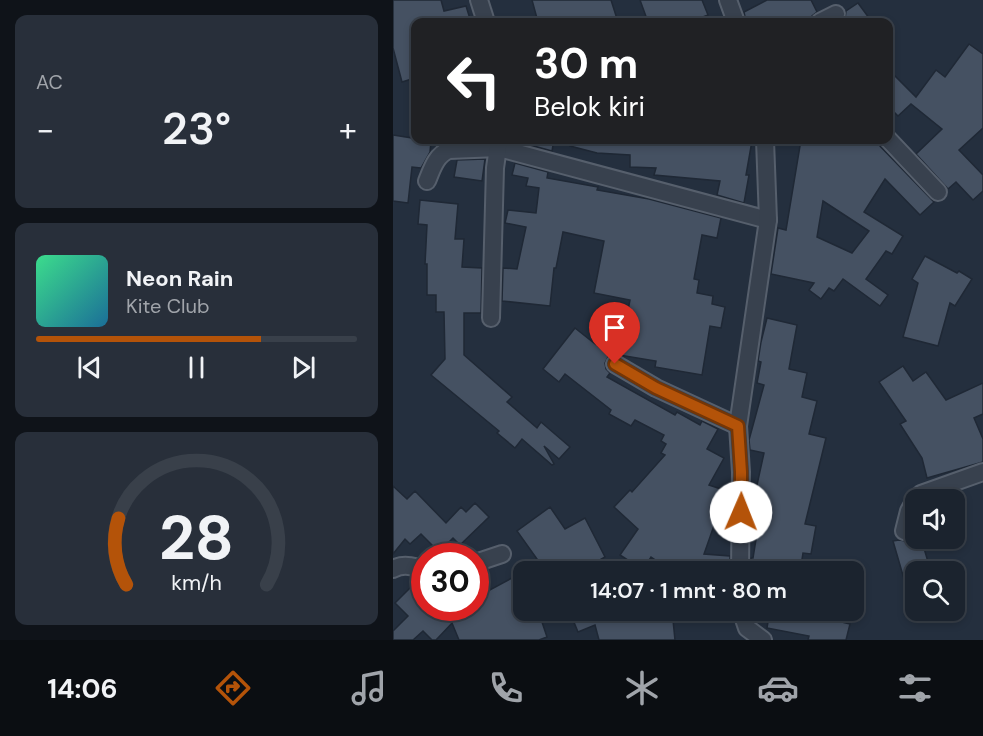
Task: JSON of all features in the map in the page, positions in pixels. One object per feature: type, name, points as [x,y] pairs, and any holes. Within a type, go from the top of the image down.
[{"type":"street","points":[[479,0],[485,18]]},
{"type":"street","points":[[728,0],[735,18]]},
{"type":"street","points":[[828,18],[836,14]]},
{"type":"street","points":[[427,181],[442,153],[449,150],[499,144],[768,220]]},
{"type":"street","points":[[491,318],[495,168],[499,144]]},
{"type":"street","points":[[740,561],[741,472],[738,426],[768,220],[765,144]]},
{"type":"street","points":[[892,144],[938,192]]},
{"type":"street","points":[[615,364],[656,388],[738,426]]},
{"type":"street","points":[[935,489],[983,472]]},
{"type":"street","points":[[904,531],[905,527]]},
{"type":"street","points":[[489,558],[502,554]]},
{"type":"street","points":[[393,569],[400,566],[411,567]]},
{"type":"street","points":[[745,621],[747,628],[763,640]]},
{"type":"building","points":[[393,0],[441,0],[444,11],[466,6],[470,18],[411,18],[411,79],[402,82],[393,48]]},
{"type":"building","points":[[532,0],[611,0],[617,18],[537,18]]},
{"type":"building","points":[[640,0],[702,0],[708,15],[700,18],[647,18]]},
{"type":"building","points":[[767,0],[811,0],[817,12],[811,18],[745,18],[744,12]]},
{"type":"building","points":[[858,3],[869,18],[845,18],[846,11]]},
{"type":"building","points":[[969,44],[983,54],[983,128],[959,150],[983,175],[983,191],[973,200],[956,182],[948,189],[916,154],[942,129],[911,104],[898,116],[893,111],[893,74],[916,97],[936,70],[945,77]]},
{"type":"building","points":[[393,135],[411,138],[411,144],[431,144],[430,152],[421,168],[412,167],[408,203],[393,201]]},
{"type":"building","points":[[526,144],[553,144],[552,151]]},
{"type":"building","points":[[570,144],[751,144],[744,203],[717,195],[720,181],[654,175],[656,168],[630,167],[630,155],[597,153],[570,146]]},
{"type":"building","points":[[800,144],[879,144],[934,202],[920,215],[885,179],[864,212],[903,236],[892,254],[886,251],[866,279],[888,295],[880,306],[843,279],[834,291],[829,288],[821,299],[809,290],[814,283],[771,274],[778,228],[786,230]],"holes":[[[823,201],[869,231],[852,253],[817,237]]]},
{"type":"building","points":[[485,159],[482,181],[454,177],[457,160]]},
{"type":"building","points":[[515,163],[548,172],[547,178],[598,187],[597,190],[649,199],[721,218],[717,238],[702,235],[694,279],[699,280],[697,293],[713,296],[712,304],[725,307],[721,328],[710,326],[702,375],[655,367],[656,361],[619,355],[630,300],[594,293],[604,241],[563,232],[556,268],[554,268],[550,306],[502,301],[503,268],[517,269],[526,227],[505,223],[508,210],[536,213],[539,188],[526,186],[528,178],[512,175]]},
{"type":"building","points":[[420,200],[458,204],[455,239],[464,239],[462,267],[482,268],[481,313],[464,313],[464,355],[512,397],[507,402],[537,428],[541,422],[570,447],[559,459],[544,446],[554,464],[552,465],[522,439],[515,448],[497,433],[499,431],[431,375],[445,359],[444,312],[436,312],[436,295],[427,295],[427,264],[425,264],[427,225],[418,224]]},
{"type":"building","points":[[925,256],[972,279],[955,306],[950,303],[938,346],[903,337],[918,283],[912,279]]},
{"type":"building","points":[[767,318],[797,325],[789,369],[807,373],[802,397],[817,401],[809,434],[826,438],[805,524],[816,526],[811,554],[803,553],[802,561],[751,561],[763,496],[755,494],[764,453],[750,450],[749,440],[764,385],[757,383],[761,362],[758,361]]},
{"type":"building","points":[[575,328],[609,355],[605,363],[610,373],[607,377],[675,415],[677,412],[700,425],[702,421],[718,429],[707,449],[724,458],[709,485],[730,492],[730,499],[723,522],[716,520],[704,554],[730,556],[730,561],[657,561],[651,557],[649,561],[629,561],[620,555],[638,529],[614,507],[630,490],[632,492],[665,455],[661,453],[666,444],[661,441],[664,435],[635,420],[631,426],[609,414],[611,410],[565,374],[559,382],[543,369]]},
{"type":"building","points":[[903,366],[913,381],[926,372],[946,400],[983,383],[983,414],[974,418],[983,439],[983,462],[927,478],[922,458],[900,424],[906,421],[879,382]]},
{"type":"building","points":[[393,486],[407,499],[415,491],[446,523],[461,507],[466,512],[475,503],[489,517],[462,543],[458,543],[453,538],[448,543],[430,543],[421,534],[410,544],[405,539],[393,554]]},
{"type":"building","points":[[550,507],[565,529],[585,518],[605,557],[598,561],[533,561],[537,559],[517,531]]},
{"type":"building","points":[[893,541],[905,541],[905,549],[924,549],[928,561],[905,561],[905,582]]},
{"type":"building","points":[[513,577],[513,621],[542,621],[547,637],[539,640],[459,640],[452,623],[436,640],[432,640],[423,631],[413,640],[393,640],[393,631],[408,616],[395,603],[411,587],[411,621],[489,621],[489,590]]},
{"type":"building","points":[[574,621],[673,621],[675,640],[599,640],[595,625],[578,632]]},
{"type":"building","points":[[768,621],[838,621],[850,624],[846,640],[808,640],[809,636],[767,628]]},
{"type":"route","points":[[615,364],[656,388],[738,426],[741,512]]}]
